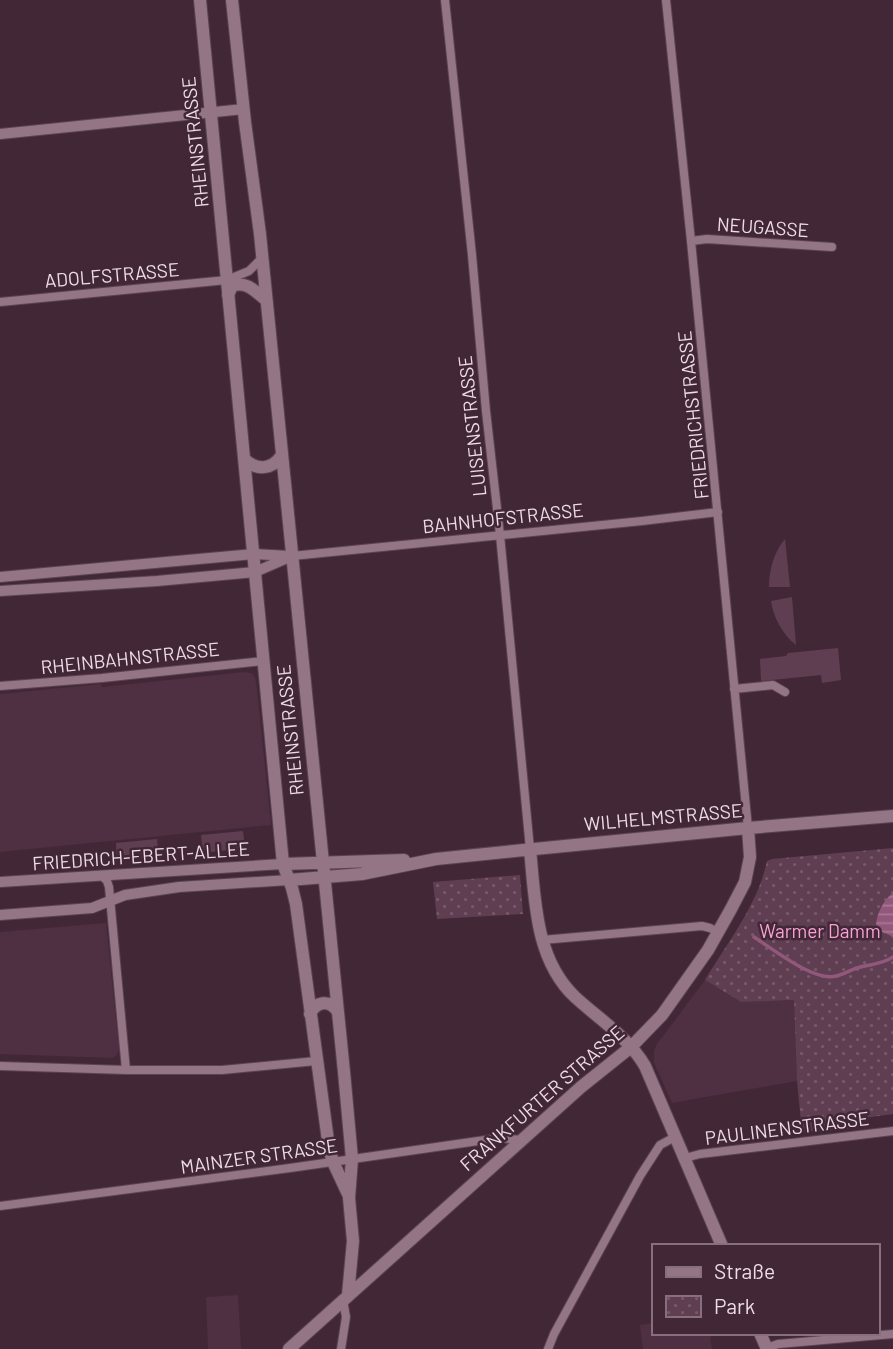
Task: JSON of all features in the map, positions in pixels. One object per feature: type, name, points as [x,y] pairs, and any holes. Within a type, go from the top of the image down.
[{"type":"main road","name":"RHEINSTRASSE","points":[[200,0],[284,864],[296,904],[329,1148],[349,1198]]},
{"type":"main road","name":"RHEINSTRASSE","points":[[232,0],[262,258],[338,1012],[352,1159],[349,1198],[352,1241]]},
{"type":"main road","points":[[228,295],[232,286],[242,284],[266,300]]},
{"type":"main road","points":[[244,459],[255,467],[265,468],[275,464],[282,455]]},
{"type":"main road","name":"WILHELMSTRASSE","points":[[284,864],[436,859],[893,816]]},
{"type":"main road","name":"FRANKFURTER STRASSE","points":[[289,1349],[581,1087],[631,1047],[663,1015],[708,950],[746,882],[750,858],[748,828]]},
{"type":"main road","points":[[530,849],[537,917],[542,940],[553,967],[568,989],[631,1047],[645,1066],[721,1244]]},
{"type":"main road","name":"WILHELMSTRASSE","points":[[289,880],[362,874],[436,859]]},
{"type":"main road","points":[[310,1014],[323,1003],[334,1006],[338,1012]]},
{"type":"main road","points":[[352,1241],[365,1280]]},
{"type":"main road","points":[[346,1297],[352,1241]]},
{"type":"street","name":"LUISENSTRASSE","points":[[445,0],[530,849]]},
{"type":"street","name":"FRIEDRICHSTRASSE","points":[[666,0],[748,828]]},
{"type":"street","points":[[0,134],[244,109]]},
{"type":"street","name":"NEUGASSE","points":[[691,241],[707,239],[832,247]]},
{"type":"street","points":[[227,281],[248,271],[262,258]]},
{"type":"street","name":"ADOLFSTRASSE","points":[[0,302],[227,281]]},
{"type":"street","name":"BAHNHOFSTRASSE","points":[[0,577],[254,554],[292,556],[718,512]]},
{"type":"street","name":"BAHNHOFSTRASSE","points":[[0,591],[255,572],[292,556]]},
{"type":"street","name":"RHEINBAHNSTRASSE","points":[[0,686],[264,661]]},
{"type":"street","points":[[734,689],[773,685],[785,692]]},
{"type":"street","name":"FRIEDRICH-EBERT-ALLEE","points":[[0,882],[284,864]]},
{"type":"street","points":[[102,876],[108,883],[126,1070]]},
{"type":"street","name":"FRIEDRICH-EBERT-ALLEE","points":[[0,915],[92,908],[134,893],[179,887],[289,880]]},
{"type":"street","points":[[542,940],[702,926],[718,932]]},
{"type":"street","points":[[0,1066],[222,1070],[316,1060]]},
{"type":"street","name":"PAULINENSTRASSE","points":[[685,1158],[893,1131]]},
{"type":"street","points":[[548,1349],[639,1176],[660,1144],[675,1137]]},
{"type":"street","name":"MAINZER STRASSE","points":[[0,1206],[499,1138],[521,1140]]},
{"type":"street","points":[[341,1349],[346,1297]]},
{"type":"street","points":[[767,1348],[893,1334]]},
{"type":"shaded area","points":[[244,672],[255,677],[271,825],[0,852],[0,694],[101,684],[102,687]]},
{"type":"shaded area","points":[[893,893],[893,938],[876,927],[881,908]]},
{"type":"shaded area","points":[[106,923],[119,1049],[116,1056],[0,1054],[0,932]]},
{"type":"shaded area","points":[[705,980],[741,1002],[794,1000],[797,1081],[672,1103],[654,1063],[654,1051]]},
{"type":"shaded area","points":[[238,1295],[241,1349],[208,1349],[206,1297]]},
{"type":"shaded area","points":[[652,1323],[652,1335],[716,1335],[710,1337],[712,1349],[643,1349],[640,1325]]},
{"type":"green space","points":[[785,539],[790,587],[769,587],[773,562]]},
{"type":"green space","points":[[792,597],[796,645],[779,625],[771,601]]},
{"type":"green space","points":[[838,648],[841,680],[822,683],[821,675],[761,681],[760,659]]},
{"type":"green space","points":[[243,831],[245,848],[203,853],[201,835]]},
{"type":"green space","points":[[157,839],[159,857],[117,861],[116,843]]},
{"type":"green space","name":"Warmer Damm","points":[[893,848],[893,1114],[857,1119],[855,1128],[802,1132],[794,1000],[741,1002],[705,980],[749,908],[767,861]]},
{"type":"green space","points":[[520,875],[523,914],[437,919],[433,882]]},
{"type":"waterway","points":[[754,937],[794,963],[827,977],[884,962],[893,957]]}]
